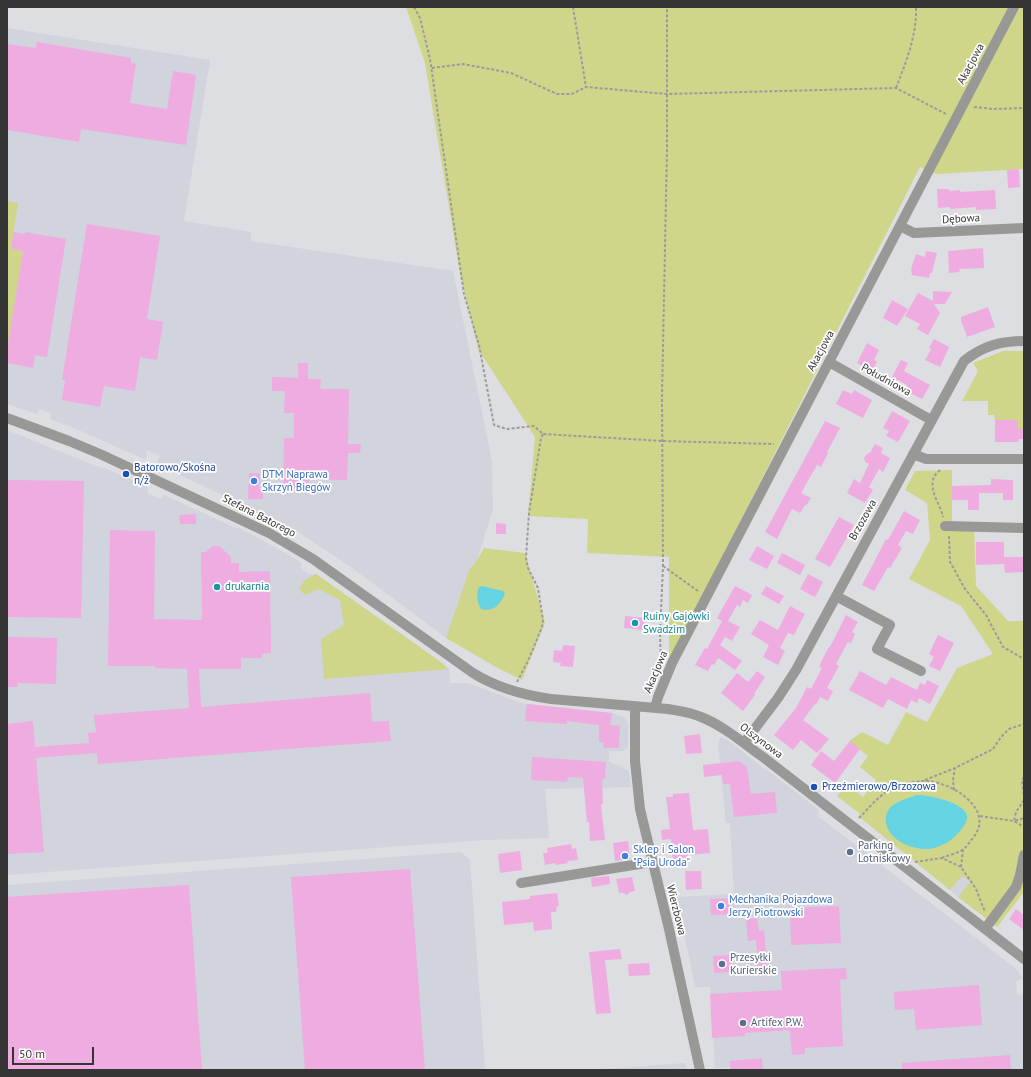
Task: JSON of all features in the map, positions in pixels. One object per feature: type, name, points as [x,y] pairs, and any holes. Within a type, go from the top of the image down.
[{"type":"street","name":"Akacjowa","points":[[655,708],[672,663],[1014,7]]},
{"type":"street","name":"Dębowa","points":[[900,226],[914,233],[1024,228]]},
{"type":"street","name":"Brzozowa","points":[[744,743],[778,698],[796,670],[964,361],[975,352],[989,346],[1005,342],[1024,341]]},
{"type":"street","name":"Południowa","points":[[829,362],[931,420]]},
{"type":"street","name":"Stefana Batorego","points":[[7,418],[69,441],[270,533],[313,559],[439,648]]},
{"type":"street","points":[[913,454],[930,460],[1024,459]]},
{"type":"street","points":[[946,526],[1024,528]]},
{"type":"street","points":[[836,596],[890,625],[877,650],[921,671]]},
{"type":"street","name":"Olszynowa","points":[[439,648],[479,677],[513,692],[551,699],[655,708],[700,716],[728,731],[988,926],[1024,959]]},
{"type":"street","name":"Wierzbowa","points":[[635,707],[635,761],[640,809],[669,929],[700,1070]]},
{"type":"street","points":[[988,926],[1016,887],[1024,855]]},
{"type":"street","points":[[521,883],[652,862]]},
{"type":"path","points":[[414,7],[420,18],[432,68],[464,294],[479,345],[494,425],[507,429],[534,426],[543,434],[663,441],[786,445]]},
{"type":"path","points":[[573,7],[586,87]]},
{"type":"path","points":[[664,681],[661,661],[660,634],[663,566],[662,396],[667,157],[667,7]]},
{"type":"path","points":[[896,88],[907,60],[916,19],[916,7]]},
{"type":"path","points":[[432,68],[463,64],[511,73],[556,94],[572,94],[586,87],[667,94],[896,88],[956,119]]},
{"type":"path","points":[[963,106],[993,109],[1024,108]]},
{"type":"path","points":[[513,692],[520,674],[528,661],[544,620],[538,588],[528,568],[526,558],[529,513],[541,438],[543,434]]},
{"type":"path","points":[[940,470],[932,482],[934,493],[942,511],[946,526],[950,562],[965,590],[986,615],[1003,648],[1024,659]]},
{"type":"path","points":[[663,566],[707,596]]},
{"type":"path","points":[[856,820],[892,788],[924,781],[955,768],[994,749],[1008,729],[1024,724]]},
{"type":"path","points":[[954,790],[953,780],[955,768]]},
{"type":"path","points":[[1014,820],[1016,812],[1024,798],[1022,780],[1024,777]]},
{"type":"path","points":[[911,863],[942,858],[963,850],[976,835],[980,825],[980,816],[974,805],[965,797],[954,790],[935,782],[924,781]]},
{"type":"path","points":[[980,816],[1014,820],[1024,818]]},
{"type":"path","points":[[1014,820],[1024,828]]},
{"type":"path","points":[[961,868],[963,850]]},
{"type":"path","points":[[942,858],[961,868],[976,889],[988,926]]},
{"type":"shaded area","points":[[7,28],[210,60],[184,221],[251,232],[251,241],[453,271],[492,461],[493,509],[474,570],[446,638],[351,567],[289,526],[156,464],[160,456],[147,450],[146,460],[72,427],[50,419],[51,413],[39,409],[37,414],[7,404]]},
{"type":"shaded area","points":[[7,430],[148,487],[147,493],[160,499],[164,495],[238,529],[239,528],[301,562],[301,568],[309,574],[316,574],[438,660],[449,669],[450,683],[468,683],[521,703],[612,713],[624,717],[628,723],[628,747],[623,751],[609,751],[609,762],[629,771],[631,787],[545,789],[549,838],[484,840],[7,875]]},
{"type":"shaded area","points":[[721,737],[732,743],[819,810],[818,816],[1015,968],[1023,978],[1016,981],[1017,995],[1024,994],[1024,1070],[730,1070],[730,1067],[715,1068],[710,987],[695,987],[677,897],[734,894],[730,823],[726,823],[718,743]]},
{"type":"shaded area","points":[[461,852],[470,860],[485,1070],[7,1070],[7,885]]},
{"type":"shaded area","points":[[962,876],[970,883],[958,897],[950,890]]},
{"type":"shaded area","points":[[685,1063],[687,1070],[593,1070]]},
{"type":"green space","points":[[406,7],[1024,7],[1024,169],[936,174],[920,167],[669,662],[669,557],[587,553],[588,519],[528,516],[535,437],[478,349],[460,273],[425,63]]},
{"type":"green space","points":[[7,201],[18,203],[11,249],[23,251],[7,350]]},
{"type":"green space","points":[[1003,351],[1024,351],[1024,429],[1018,429],[1018,420],[995,420],[994,415],[988,415],[988,401],[962,401],[978,371],[973,363]]},
{"type":"green space","points":[[952,470],[952,522],[974,522],[976,586],[1008,621],[1024,621],[1024,892],[997,927],[958,897],[970,882],[962,876],[950,890],[858,816],[860,814],[837,796],[847,784],[863,797],[876,780],[860,767],[868,756],[849,741],[862,732],[888,745],[906,712],[927,722],[957,668],[993,654],[961,606],[909,579],[930,540],[927,503],[905,490],[915,471]]},
{"type":"green space","points":[[484,548],[525,553],[545,623],[522,680],[494,666],[446,638],[470,568],[474,565]]},
{"type":"green space","points":[[316,574],[449,669],[324,679],[321,639],[344,625],[340,600],[319,589],[305,595],[299,589],[305,580]]},
{"type":"water","points":[[482,586],[503,591],[505,594],[496,607],[486,610],[481,609],[477,596],[479,587]]},
{"type":"water","points":[[917,795],[945,800],[959,806],[964,810],[967,815],[966,822],[951,840],[935,848],[922,849],[906,845],[899,841],[889,831],[886,824],[886,816],[890,808],[901,801]]},
{"type":"building","points":[[37,42],[131,58],[131,63],[136,64],[130,103],[167,109],[173,71],[196,75],[186,145],[81,129],[79,142],[7,130],[7,44],[36,48]]},
{"type":"building","points":[[1019,169],[1020,187],[1008,188],[1007,170]]},
{"type":"building","points":[[937,189],[949,189],[949,191],[960,190],[960,192],[995,190],[996,209],[976,210],[976,207],[950,209],[950,207],[938,208]]},
{"type":"building","points":[[87,224],[160,236],[147,319],[163,322],[157,360],[140,357],[135,391],[104,386],[100,407],[62,400],[65,380],[62,380]]},
{"type":"building","points":[[14,232],[25,234],[25,232],[66,239],[47,357],[35,355],[33,368],[7,363],[7,350],[23,251],[11,249]]},
{"type":"building","points":[[983,248],[984,268],[959,269],[960,272],[949,273],[948,251]]},
{"type":"building","points":[[926,251],[937,253],[932,273],[930,273],[929,278],[912,275],[911,269],[916,254],[925,257]]},
{"type":"building","points":[[933,291],[952,292],[945,304],[934,304],[940,313],[928,335],[917,329],[920,324],[905,316],[918,293],[933,301]]},
{"type":"building","points":[[892,300],[908,309],[897,326],[883,318]]},
{"type":"building","points":[[988,307],[995,327],[967,337],[961,317]]},
{"type":"building","points":[[934,339],[949,347],[940,367],[925,360]]},
{"type":"building","points":[[867,343],[879,350],[874,360],[877,362],[872,371],[857,363]]},
{"type":"building","points":[[901,360],[908,363],[904,371],[930,385],[922,399],[904,390],[907,385],[892,377]]},
{"type":"building","points":[[298,363],[308,363],[308,379],[321,379],[320,389],[349,389],[348,444],[361,444],[360,453],[348,453],[347,480],[309,479],[308,489],[283,489],[284,438],[294,438],[294,413],[284,413],[285,391],[272,391],[272,377],[298,378]]},
{"type":"building","points":[[843,390],[852,394],[854,390],[872,400],[863,418],[836,404]]},
{"type":"building","points":[[892,411],[910,421],[898,442],[886,436],[889,431],[883,428]]},
{"type":"building","points":[[995,420],[1018,420],[1018,429],[1024,429],[1024,439],[1019,439],[1018,442],[995,442]]},
{"type":"building","points":[[825,421],[840,428],[821,467],[817,465],[801,493],[811,498],[800,513],[792,509],[777,539],[765,532]]},
{"type":"building","points":[[875,444],[883,448],[881,453],[890,458],[883,472],[879,469],[869,487],[873,490],[865,503],[847,493],[854,479],[860,483],[869,464],[865,462],[864,458],[870,453]]},
{"type":"building","name":"DTM Naprawa Skrzyń Biegów","points":[[249,473],[260,474],[259,489],[263,489],[263,499],[248,499]]},
{"type":"building","points":[[991,479],[1013,480],[1013,500],[1003,500],[1003,493],[979,493],[979,510],[968,510],[968,500],[952,500],[952,486],[991,485]]},
{"type":"building","points":[[7,480],[84,481],[81,618],[7,617]]},
{"type":"building","points":[[904,511],[920,520],[913,534],[906,531],[898,545],[902,548],[890,568],[888,567],[874,591],[862,585],[886,539],[888,540]]},
{"type":"building","points":[[196,514],[196,524],[180,524],[179,515]]},
{"type":"building","points":[[839,517],[854,525],[830,567],[815,559]]},
{"type":"building","points":[[496,523],[506,524],[506,534],[496,534]]},
{"type":"building","points":[[110,530],[155,531],[154,619],[202,620],[201,552],[206,552],[213,546],[219,546],[231,557],[231,563],[239,563],[239,572],[270,571],[271,653],[262,654],[262,658],[241,658],[241,669],[199,669],[201,707],[370,693],[372,722],[389,721],[391,741],[98,764],[97,753],[36,758],[44,852],[7,854],[7,724],[33,721],[35,747],[89,743],[88,733],[96,732],[94,715],[189,708],[187,669],[155,668],[155,666],[108,666]]},
{"type":"building","points":[[976,542],[1004,542],[1004,557],[1024,557],[1024,572],[1005,573],[1004,564],[976,565]]},
{"type":"building","points":[[757,546],[774,556],[767,569],[749,560]]},
{"type":"building","points":[[782,553],[805,565],[800,575],[777,563]]},
{"type":"building","points":[[808,574],[823,582],[815,597],[800,589]]},
{"type":"building","points":[[735,586],[752,595],[748,603],[743,600],[740,607],[737,605],[728,621],[740,627],[732,641],[725,637],[720,645],[742,661],[735,670],[718,658],[708,671],[695,665],[705,648],[707,649],[722,621],[717,618]]},
{"type":"building","points":[[766,586],[784,596],[779,604],[761,594]]},
{"type":"building","points":[[790,606],[805,614],[794,635],[788,633],[780,648],[785,651],[778,665],[763,657],[769,645],[751,634],[760,620],[778,630]]},
{"type":"building","points":[[846,615],[858,622],[852,632],[855,634],[851,643],[848,642],[836,664],[839,666],[827,688],[833,691],[828,701],[820,697],[816,705],[815,704],[803,720],[829,739],[817,753],[801,740],[793,750],[774,735],[796,708],[807,687],[811,689],[822,668],[819,667],[823,658]]},
{"type":"building","name":"Ruiny Gajówki Swadzim","points":[[625,616],[645,618],[644,630],[624,628]]},
{"type":"building","points":[[938,635],[954,643],[940,671],[929,666],[934,657],[929,654]]},
{"type":"building","points":[[7,637],[57,638],[56,684],[18,683],[18,687],[7,687]]},
{"type":"building","points":[[563,645],[575,646],[573,667],[560,666],[561,663],[553,662],[554,650],[562,651]]},
{"type":"building","points":[[757,671],[765,677],[754,694],[755,695],[743,711],[721,693],[737,673],[748,682]]},
{"type":"building","points":[[860,671],[886,685],[891,677],[917,690],[920,683],[925,685],[927,680],[939,686],[930,704],[919,698],[917,703],[911,700],[907,709],[888,699],[883,708],[849,690]]},
{"type":"building","points":[[527,704],[612,713],[610,725],[620,726],[619,748],[603,748],[604,742],[599,742],[599,725],[567,721],[567,724],[525,721]]},
{"type":"building","points":[[700,734],[702,753],[686,754],[684,736]]},
{"type":"building","points":[[850,741],[860,749],[835,783],[811,765],[821,751],[834,761]]},
{"type":"building","points":[[532,757],[606,762],[605,779],[602,779],[603,804],[601,804],[605,840],[590,841],[583,778],[568,777],[567,782],[531,780]]},
{"type":"building","points":[[739,761],[747,767],[751,794],[775,792],[777,813],[734,817],[730,784],[723,784],[722,775],[704,777],[703,765]]},
{"type":"building","points":[[689,793],[693,830],[708,829],[710,853],[687,855],[688,861],[673,862],[671,839],[662,840],[661,830],[670,829],[666,797],[673,797],[673,794]]},
{"type":"building","points":[[628,841],[630,859],[615,861],[613,843]]},
{"type":"building","points":[[571,844],[572,849],[576,848],[578,860],[567,861],[568,863],[556,865],[555,863],[545,865],[543,853],[548,853],[547,848]]},
{"type":"building","points":[[520,851],[522,870],[500,873],[498,854]]},
{"type":"building","points":[[410,869],[425,1070],[305,1070],[291,877]]},
{"type":"building","points":[[685,871],[701,871],[702,889],[686,890]]},
{"type":"building","points":[[609,876],[610,884],[592,887],[591,878]]},
{"type":"building","points":[[632,877],[635,891],[630,892],[627,895],[619,893],[616,879]]},
{"type":"building","points":[[189,885],[202,1070],[7,1070],[7,897]]},
{"type":"building","points":[[557,893],[559,906],[557,906],[556,912],[551,912],[552,929],[534,931],[533,922],[504,925],[502,902],[530,899],[530,896]]},
{"type":"building","name":"Mechanika Pojazdowa Jerzy Piotrowski","points":[[730,898],[731,914],[711,915],[710,899]]},
{"type":"building","points":[[839,906],[841,943],[791,945],[790,908]]},
{"type":"building","points":[[1016,909],[1024,915],[1024,930],[1009,919]]},
{"type":"building","points":[[757,918],[759,931],[764,930],[768,976],[758,976],[756,940],[748,941],[746,919]]},
{"type":"building","points":[[620,949],[622,959],[605,960],[611,1013],[596,1014],[589,952]]},
{"type":"building","name":"Przesyłki Kurierskie","points":[[731,955],[732,972],[714,973],[713,956]]},
{"type":"building","points":[[649,963],[650,975],[629,976],[628,964]]},
{"type":"building","points":[[846,968],[847,979],[840,980],[843,1046],[805,1048],[805,1054],[792,1055],[790,1030],[745,1033],[745,1036],[712,1038],[710,994],[782,990],[781,971]]},
{"type":"building","points":[[979,985],[982,1025],[916,1030],[914,1009],[895,1010],[894,992]]},
{"type":"building","points":[[1010,1055],[1011,1070],[902,1070],[902,1063]]},
{"type":"building","points":[[762,1058],[763,1070],[730,1070],[730,1061]]},
{"type":"place","name":"Batorowo/Skośna n/ż","points":[[126,474]]},
{"type":"place","name":"DTM Naprawa Skrzyń Biegów","points":[[254,481]]},
{"type":"place","name":"drukarnia","points":[[217,587]]},
{"type":"place","name":"Ruiny Gajówki Swadzim","points":[[635,623]]},
{"type":"place","name":"Przeźmierowo/Brzozowa","points":[[814,787]]},
{"type":"place","name":"Parking Lotniskowy","points":[[850,852]]},
{"type":"place","name":"Sklep i Salon \"Psia Uroda\"","points":[[625,856]]},
{"type":"place","name":"Mechanika Pojazdowa Jerzy Piotrowski","points":[[721,906]]},
{"type":"place","name":"Przesyłki Kurierskie","points":[[722,964]]},
{"type":"place","name":"Artifex P.W.","points":[[743,1023]]}]
